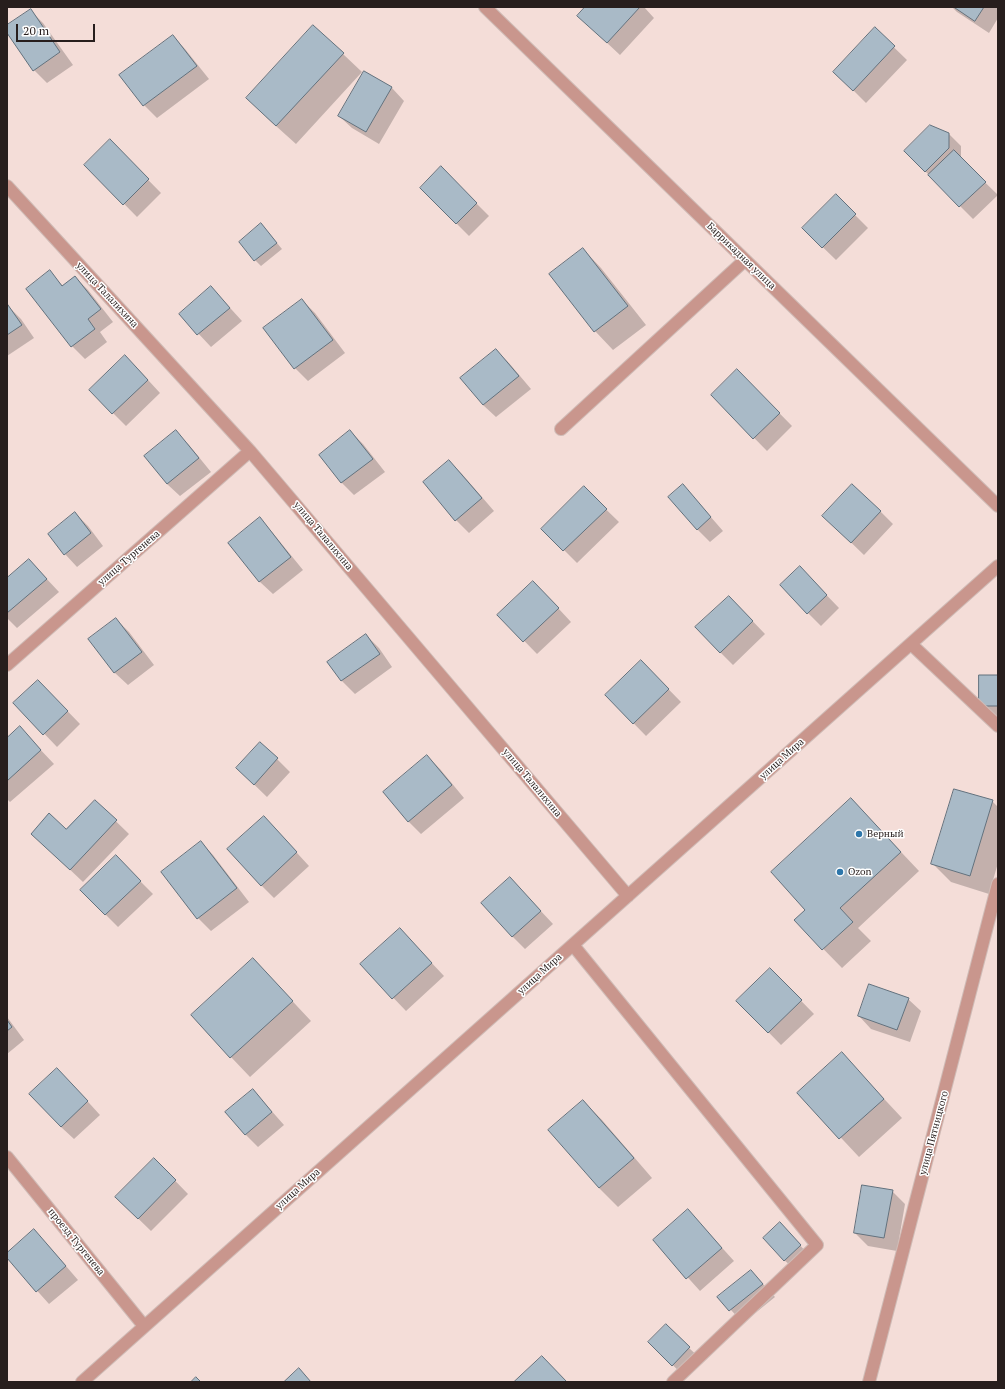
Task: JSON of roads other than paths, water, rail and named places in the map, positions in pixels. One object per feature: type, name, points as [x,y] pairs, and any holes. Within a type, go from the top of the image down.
[{"type":"street","name":"Баррикадная улица","points":[[485,7],[998,506]]},
{"type":"street","name":"улица Талалихина","points":[[7,186],[250,451],[628,896]]},
{"type":"street","points":[[560,429],[745,260]]},
{"type":"street","name":"улица Тургенева","points":[[7,665],[250,451]]},
{"type":"street","name":"улица Мира","points":[[82,1382],[998,566]]},
{"type":"street","points":[[911,644],[998,726]]},
{"type":"street","name":"улица Пятницкого","points":[[869,1382],[998,884]]},
{"type":"street","points":[[573,944],[817,1245],[673,1382]]},
{"type":"street","name":"проезд Тургенева","points":[[7,1157],[144,1326]]},
{"type":"place","name":"Верный","points":[[859,834]]},
{"type":"place","name":"Ozon","points":[[840,872]]}]
